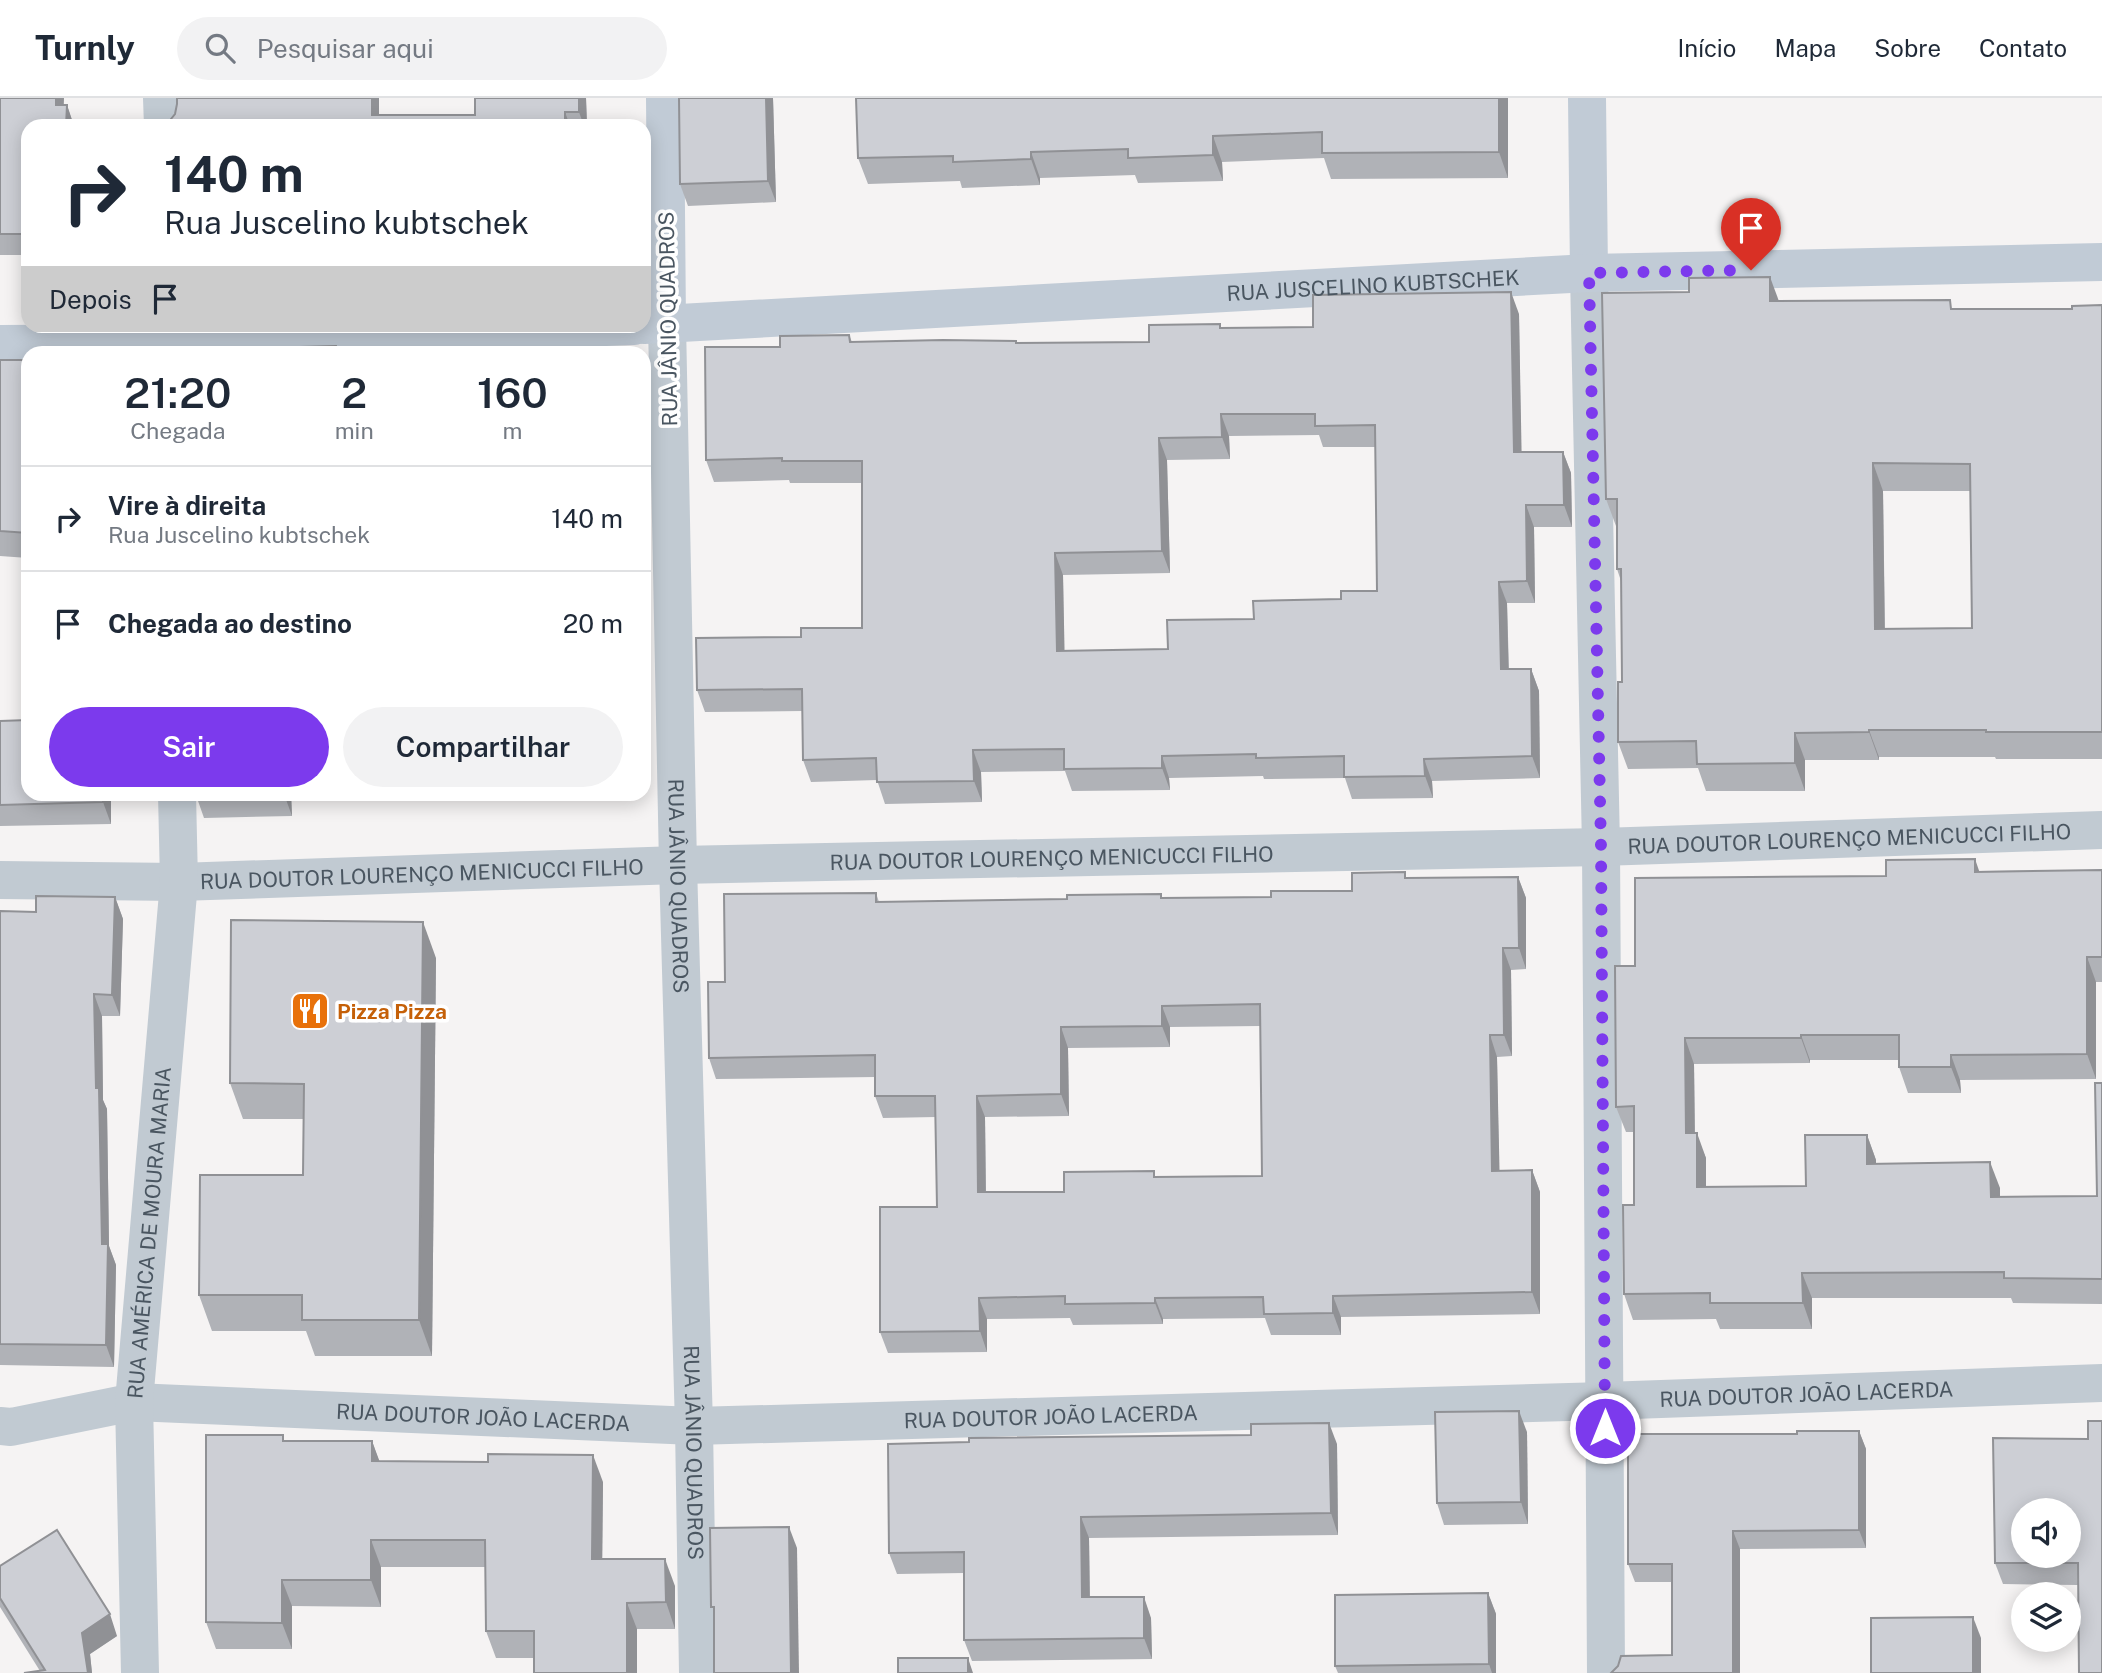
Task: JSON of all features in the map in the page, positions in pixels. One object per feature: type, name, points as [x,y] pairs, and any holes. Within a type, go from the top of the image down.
[{"type":"main road","name":"RUA JÂNIO QUADROS","points":[[651,285],[665,98]]},
{"type":"main road","points":[[1587,98],[1589,273]]},
{"type":"main road","name":"RUA JUSCELINO KUBTSCHEK","points":[[651,325],[1589,273],[2102,262]]},
{"type":"main road","name":"RUA JUSCELINO KUBTSCHEK","points":[[0,344],[408,333]]},
{"type":"street","points":[[162,98],[163,119]]},
{"type":"street","points":[[1589,273],[1601,847],[1606,1673]]},
{"type":"street","name":"RUA JÂNIO QUADROS","points":[[651,379],[678,865],[694,1426],[698,1673]]},
{"type":"street","name":"RUA AMÉRICA DE MOURA MARIA","points":[[139,1673],[134,1402],[179,882],[177,801]]},
{"type":"street","name":"RUA DOUTOR LOURENÇO MENICUCCI FILHO","points":[[0,880],[179,882],[678,865],[1601,847],[2102,830]]},
{"type":"street","name":"RUA DOUTOR JOÃO LACERDA","points":[[4,1431],[134,1402],[694,1426],[1605,1401],[2102,1383]]},
{"type":"building","points":[[0,98],[56,98],[56,105],[67,105],[66,119],[21,119],[21,234],[0,234]]},
{"type":"building","points":[[177,98],[372,98],[372,115],[475,115],[475,98],[579,98],[579,112],[565,112],[565,119],[171,119]]},
{"type":"building","points":[[679,98],[766,98],[768,181],[680,184]]},
{"type":"building","points":[[856,98],[1499,98],[1499,152],[1322,153],[1322,132],[1213,136],[1213,155],[1128,158],[1128,149],[1031,152],[1031,159],[953,162],[953,156],[858,158]]},
{"type":"building","points":[[1770,277],[1770,301],[1950,300],[1951,309],[2072,309],[2072,306],[2102,305],[2102,732],[1869,730],[1795,733],[1795,763],[1697,764],[1696,741],[1618,742],[1618,682],[1622,682],[1621,569],[1617,569],[1617,499],[1606,499],[1602,293],[1689,292],[1689,278]],"holes":[[[1873,463],[1970,464],[1972,628],[1875,629]]]},
{"type":"building","points":[[1511,292],[1514,452],[1563,452],[1564,505],[1526,505],[1527,581],[1499,582],[1501,669],[1531,669],[1532,756],[1424,759],[1425,776],[1344,777],[1344,756],[1162,756],[1162,768],[1064,769],[1064,749],[973,750],[974,781],[877,782],[876,758],[803,760],[802,689],[697,690],[696,638],[801,637],[801,628],[862,628],[862,461],[782,461],[782,458],[706,460],[705,347],[780,347],[780,336],[849,335],[850,342],[1149,342],[1149,325],[1220,324],[1220,328],[1313,327],[1313,295]],"holes":[[[1221,414],[1315,414],[1315,426],[1375,425],[1377,591],[1341,591],[1341,599],[1253,601],[1254,619],[1167,620],[1168,649],[1057,651],[1055,553],[1162,551],[1159,438],[1222,437]]]},
{"type":"building","points":[[0,360],[21,360],[21,532],[0,531]]},
{"type":"building","points":[[21,720],[21,801],[103,802],[0,805],[0,721]]},
{"type":"building","points":[[1975,859],[1975,872],[2102,870],[2102,957],[2087,957],[2087,1054],[1951,1055],[1951,1067],[1899,1067],[1899,1035],[1685,1038],[1686,1133],[1697,1133],[1697,1187],[1806,1186],[1805,1135],[1867,1135],[1867,1164],[1990,1162],[1991,1197],[2097,1196],[2095,1083],[2102,1083],[2102,1279],[2004,1278],[2004,1272],[1802,1273],[1803,1303],[1710,1303],[1710,1293],[1624,1294],[1623,1205],[1634,1205],[1634,1106],[1616,1107],[1615,966],[1635,966],[1635,878],[1886,876],[1886,860]]},
{"type":"building","points":[[1405,872],[1405,878],[1518,877],[1519,948],[1503,948],[1504,1035],[1490,1035],[1492,1171],[1532,1170],[1532,1292],[1333,1296],[1333,1313],[1264,1314],[1263,1297],[1155,1298],[1155,1303],[1065,1304],[1065,1296],[979,1298],[980,1331],[880,1332],[880,1207],[937,1207],[935,1096],[875,1096],[875,1055],[709,1058],[708,982],[725,982],[724,894],[876,893],[876,902],[1067,899],[1067,895],[1271,897],[1271,891],[1352,891],[1352,873]],"holes":[[[1260,1004],[1262,1176],[1154,1177],[1154,1171],[1064,1172],[1064,1192],[978,1192],[977,1096],[1061,1094],[1061,1027],[1162,1026],[1162,1006]]]},
{"type":"building","points":[[36,896],[115,897],[112,995],[94,994],[102,1244],[108,1244],[106,1345],[0,1344],[0,911],[36,912]]},
{"type":"building","points":[[231,920],[423,922],[419,1320],[302,1320],[302,1295],[199,1295],[200,1175],[303,1175],[304,1084],[230,1083]]},
{"type":"building","points":[[1519,1411],[1521,1502],[1437,1503],[1435,1412]]},
{"type":"building","points":[[2088,1421],[2102,1421],[2102,1673],[2079,1673],[2081,1582],[2078,1582],[2078,1568],[2081,1568],[2081,1498],[2011,1498],[2011,1563],[1995,1563],[1993,1438],[2088,1439]]},
{"type":"building","points":[[1329,1423],[1331,1513],[1081,1517],[1082,1597],[1144,1597],[1144,1638],[964,1640],[964,1552],[889,1553],[888,1444],[969,1442],[969,1438],[1251,1435],[1251,1424]]},
{"type":"building","points":[[1797,1431],[1859,1431],[1859,1530],[1733,1531],[1733,1673],[1611,1673],[1618,1666],[1621,1656],[1672,1655],[1672,1564],[1628,1564],[1628,1434],[1797,1434]]},
{"type":"building","points":[[206,1435],[283,1435],[283,1441],[372,1441],[372,1461],[488,1462],[488,1454],[593,1455],[592,1559],[665,1559],[666,1602],[627,1603],[627,1673],[534,1673],[534,1631],[486,1631],[485,1540],[371,1540],[371,1580],[282,1580],[282,1623],[206,1622]]},
{"type":"building","points":[[789,1527],[791,1673],[714,1673],[710,1528]]},
{"type":"building","points":[[57,1530],[110,1614],[82,1633],[88,1673],[24,1673],[45,1670],[0,1598],[0,1566]]},
{"type":"building","points":[[1488,1593],[1489,1664],[1335,1666],[1335,1595]]},
{"type":"building","points":[[1973,1617],[1973,1673],[1871,1673],[1871,1618]]},
{"type":"building","points":[[898,1658],[968,1658],[968,1673],[898,1673]]},
{"type":"place","name":"Pizza Pizza","points":[[310,1011]]},
{"type":"route","points":[[1605,1428],[1601,847],[1589,273],[1751,270]]}]
